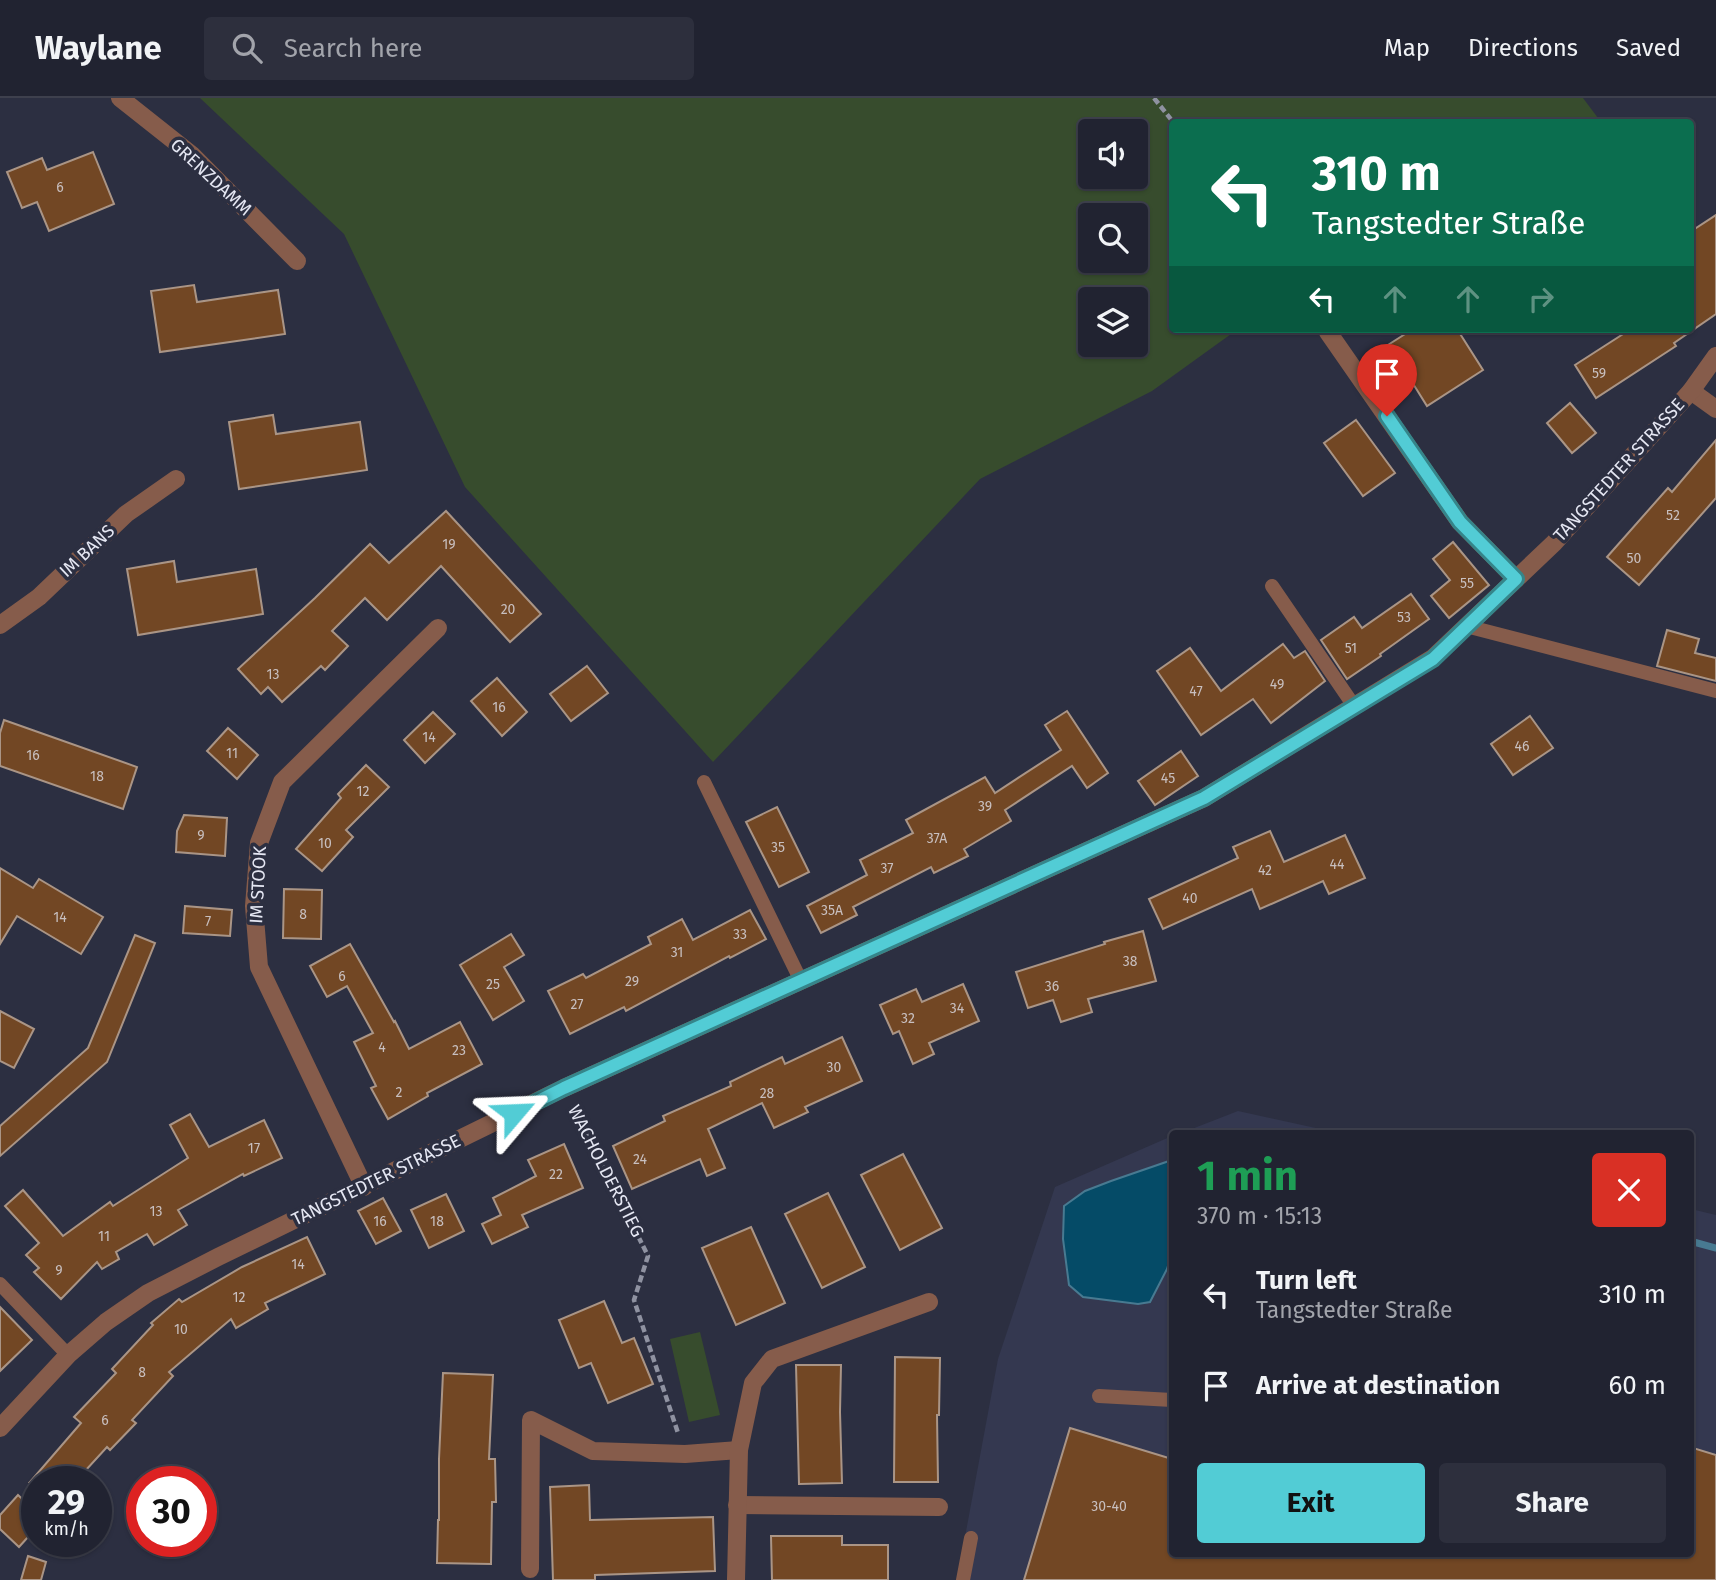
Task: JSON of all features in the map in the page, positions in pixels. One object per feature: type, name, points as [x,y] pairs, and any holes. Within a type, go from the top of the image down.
[{"type":"street","name":"GRENZDAMM","points":[[120,98],[192,155],[298,261]]},
{"type":"street","points":[[1329,333],[1460,522],[1516,579]]},
{"type":"street","name":"TANGSTEDTER STRASSE","points":[[0,1428],[68,1355],[106,1322],[148,1293],[564,1088],[1204,798],[1433,659],[1554,543],[1691,391],[1716,356]]},
{"type":"street","points":[[1691,391],[1716,409]]},
{"type":"street","name":"IM BANS","points":[[0,625],[39,597],[126,514],[176,479]]},
{"type":"street","name":"IM STOOK","points":[[364,1187],[259,967],[254,906],[259,843],[282,782],[438,628]]},
{"type":"street","points":[[736,1580],[739,1450],[753,1383],[772,1359],[929,1301]]},
{"type":"street","points":[[530,1569],[531,1420],[593,1451],[685,1454],[739,1450]]},
{"type":"street","points":[[737,1505],[939,1507]]},
{"type":"lane","points":[[1272,586],[1354,706]]},
{"type":"lane","points":[[1466,626],[1716,691]]},
{"type":"lane","points":[[704,782],[801,981]]},
{"type":"lane","points":[[0,1284],[68,1355]]},
{"type":"lane","points":[[1099,1396],[1169,1400]]},
{"type":"lane","points":[[963,1580],[971,1538]]},
{"type":"path","points":[[1154,98],[1171,119]]},
{"type":"path","name":"WACHOLDERSTIEG","points":[[564,1088],[648,1256],[634,1300],[685,1454]]},
{"type":"shaded area","points":[[1238,1111],[1325,1130],[1189,1130]]},
{"type":"shaded area","points":[[1169,1137],[1169,1557],[1694,1557],[1694,1210],[1716,1215],[1716,1580],[957,1580],[998,1359],[1055,1187]]},
{"type":"shaded area","points":[[1169,1161],[1169,1263],[1150,1302],[1138,1304],[1083,1297],[1069,1285],[1063,1239],[1064,1206],[1085,1191]]},
{"type":"green space","points":[[200,98],[1583,98],[1599,119],[1169,119],[1169,333],[1232,333],[1152,391],[980,479],[713,762],[465,487],[344,234]]},
{"type":"green space","points":[[700,1332],[720,1415],[689,1422],[670,1339]]},
{"type":"building","points":[[93,152],[114,204],[49,231],[37,202],[22,208],[7,172],[42,158],[47,170]]},
{"type":"building","points":[[1716,215],[1716,314],[1694,329],[1694,229]]},
{"type":"building","points":[[194,285],[197,302],[278,290],[285,334],[160,352],[151,291]]},
{"type":"building","points":[[1407,333],[1460,333],[1483,370],[1427,406],[1407,374],[1395,381],[1377,352]]},
{"type":"building","points":[[1625,333],[1688,333],[1674,343],[1676,346],[1596,398],[1575,365]]},
{"type":"building","points":[[1570,403],[1596,433],[1572,453],[1547,423]]},
{"type":"building","points":[[273,415],[276,434],[360,422],[367,470],[239,489],[229,422]]},
{"type":"building","points":[[1356,420],[1395,473],[1363,496],[1324,443]]},
{"type":"building","points":[[1716,440],[1716,498],[1639,585],[1607,557],[1668,488],[1672,492]]},
{"type":"building","points":[[446,511],[541,614],[510,642],[441,566],[387,620],[365,598],[332,631],[348,646],[325,670],[321,666],[282,702],[268,687],[261,694],[238,669],[370,544],[389,563]]},
{"type":"building","points":[[1453,542],[1489,585],[1449,618],[1431,596],[1450,580],[1433,559]]},
{"type":"building","points":[[174,561],[177,582],[256,569],[263,614],[138,635],[127,569]]},
{"type":"building","points":[[1411,594],[1429,619],[1347,679],[1321,640],[1354,617],[1362,628]]},
{"type":"building","points":[[1667,630],[1699,639],[1695,653],[1716,658],[1716,681],[1657,666]]},
{"type":"building","points":[[1283,644],[1294,658],[1305,651],[1325,681],[1271,723],[1253,699],[1201,735],[1157,671],[1190,648],[1221,691]]},
{"type":"building","points":[[587,666],[608,693],[571,721],[550,694]]},
{"type":"building","points":[[497,678],[527,712],[502,736],[471,701]]},
{"type":"building","points":[[1067,711],[1108,773],[1087,788],[1072,766],[1005,810],[1011,821],[964,849],[968,856],[934,873],[931,867],[853,907],[857,915],[821,933],[807,906],[867,875],[860,860],[913,833],[906,820],[985,777],[995,793],[1061,750],[1045,725]]},
{"type":"building","points":[[433,712],[455,734],[425,763],[404,740]]},
{"type":"building","points":[[1530,716],[1553,748],[1513,775],[1491,744]]},
{"type":"building","points":[[4,720],[137,767],[123,809],[0,766],[0,733]]},
{"type":"building","points":[[228,728],[258,755],[237,779],[207,751]]},
{"type":"building","points":[[1181,751],[1198,776],[1155,805],[1138,781]]},
{"type":"building","points":[[366,765],[389,787],[346,830],[353,837],[322,871],[296,849],[341,798],[338,794]]},
{"type":"building","points":[[777,807],[809,872],[779,887],[746,822]]},
{"type":"building","points":[[184,815],[227,818],[225,856],[176,852],[177,831]]},
{"type":"building","points":[[1270,831],[1284,862],[1345,835],[1365,878],[1329,894],[1323,881],[1260,909],[1252,889],[1163,929],[1149,899],[1238,858],[1233,847]]},
{"type":"building","points":[[0,868],[33,888],[39,879],[103,917],[81,954],[17,916],[0,944]]},
{"type":"building","points":[[284,889],[322,890],[321,939],[283,938]]},
{"type":"building","points":[[185,906],[232,910],[230,936],[183,933]]},
{"type":"building","points":[[750,910],[766,939],[626,1011],[624,1007],[570,1034],[548,991],[583,974],[586,978],[651,944],[648,937],[682,919],[693,940]]},
{"type":"building","points":[[1143,931],[1156,981],[1088,999],[1092,1012],[1061,1022],[1053,1000],[1028,1008],[1016,972]]},
{"type":"building","points":[[511,934],[524,955],[504,967],[524,1001],[493,1020],[460,965]]},
{"type":"building","points":[[135,935],[155,943],[107,1062],[0,1156],[0,1126],[88,1048]]},
{"type":"building","points":[[350,944],[409,1049],[460,1022],[482,1064],[427,1093],[428,1096],[388,1119],[371,1088],[376,1086],[354,1042],[373,1033],[347,986],[327,997],[310,966]]},
{"type":"building","points":[[963,984],[979,1021],[929,1043],[934,1054],[913,1064],[899,1031],[893,1034],[880,1005],[916,989],[922,1002]]},
{"type":"building","points":[[0,1011],[34,1029],[14,1068],[0,1061]]},
{"type":"building","points":[[842,1037],[862,1081],[805,1107],[808,1112],[774,1128],[762,1103],[708,1129],[725,1168],[707,1176],[700,1159],[632,1189],[613,1146],[665,1121],[663,1116],[731,1086],[730,1082],[782,1057],[785,1064]]},
{"type":"building","points":[[190,1114],[209,1147],[264,1120],[282,1158],[244,1176],[243,1174],[178,1210],[187,1225],[154,1245],[147,1234],[116,1252],[119,1259],[102,1269],[97,1262],[61,1299],[34,1272],[39,1268],[26,1255],[39,1243],[5,1206],[23,1190],[63,1236],[110,1202],[113,1206],[188,1158],[170,1125]]},
{"type":"building","points":[[564,1144],[583,1188],[522,1215],[528,1227],[492,1244],[482,1224],[501,1215],[493,1198],[536,1176],[528,1160]]},
{"type":"building","points":[[903,1154],[942,1228],[900,1250],[861,1175]]},
{"type":"building","points":[[828,1193],[865,1267],[822,1288],[785,1214]]},
{"type":"building","points":[[446,1194],[464,1231],[429,1248],[411,1210]]},
{"type":"building","points":[[383,1198],[401,1231],[376,1244],[358,1211]]},
{"type":"building","points":[[751,1227],[785,1303],[736,1325],[702,1248]]},
{"type":"building","points":[[307,1237],[325,1274],[265,1303],[268,1309],[236,1328],[231,1319],[169,1372],[173,1376],[132,1420],[136,1423],[110,1450],[107,1447],[90,1466],[44,1466],[81,1423],[74,1417],[116,1373],[112,1369],[153,1325],[151,1323],[179,1299],[182,1302],[242,1267]]},
{"type":"building","points":[[604,1301],[622,1343],[634,1338],[653,1384],[608,1403],[591,1363],[579,1368],[559,1320]]},
{"type":"building","points":[[0,1307],[32,1340],[0,1371]]},
{"type":"building","points":[[895,1357],[940,1358],[938,1482],[894,1482]]},
{"type":"building","points":[[796,1365],[841,1365],[842,1483],[799,1484]]},
{"type":"building","points":[[443,1373],[493,1375],[489,1459],[495,1459],[496,1502],[492,1502],[491,1564],[437,1563]]},
{"type":"building","points":[[1070,1428],[1169,1458],[1169,1557],[1694,1557],[1694,1448],[1716,1455],[1716,1580],[1024,1580]]},
{"type":"building","points":[[589,1485],[590,1520],[713,1517],[715,1571],[595,1575],[595,1580],[553,1580],[550,1487]]},
{"type":"building","points":[[18,1495],[21,1498],[19,1547],[0,1529],[0,1515]]},
{"type":"building","points":[[771,1536],[842,1536],[842,1545],[888,1545],[888,1580],[772,1580]]},
{"type":"building","points":[[28,1557],[46,1562],[41,1580],[21,1580]]},
{"type":"waterway","points":[[1694,1242],[1716,1248]]},
{"type":"route","points":[[514,1113],[1204,798],[1433,659],[1516,579],[1460,522],[1387,416]]}]
